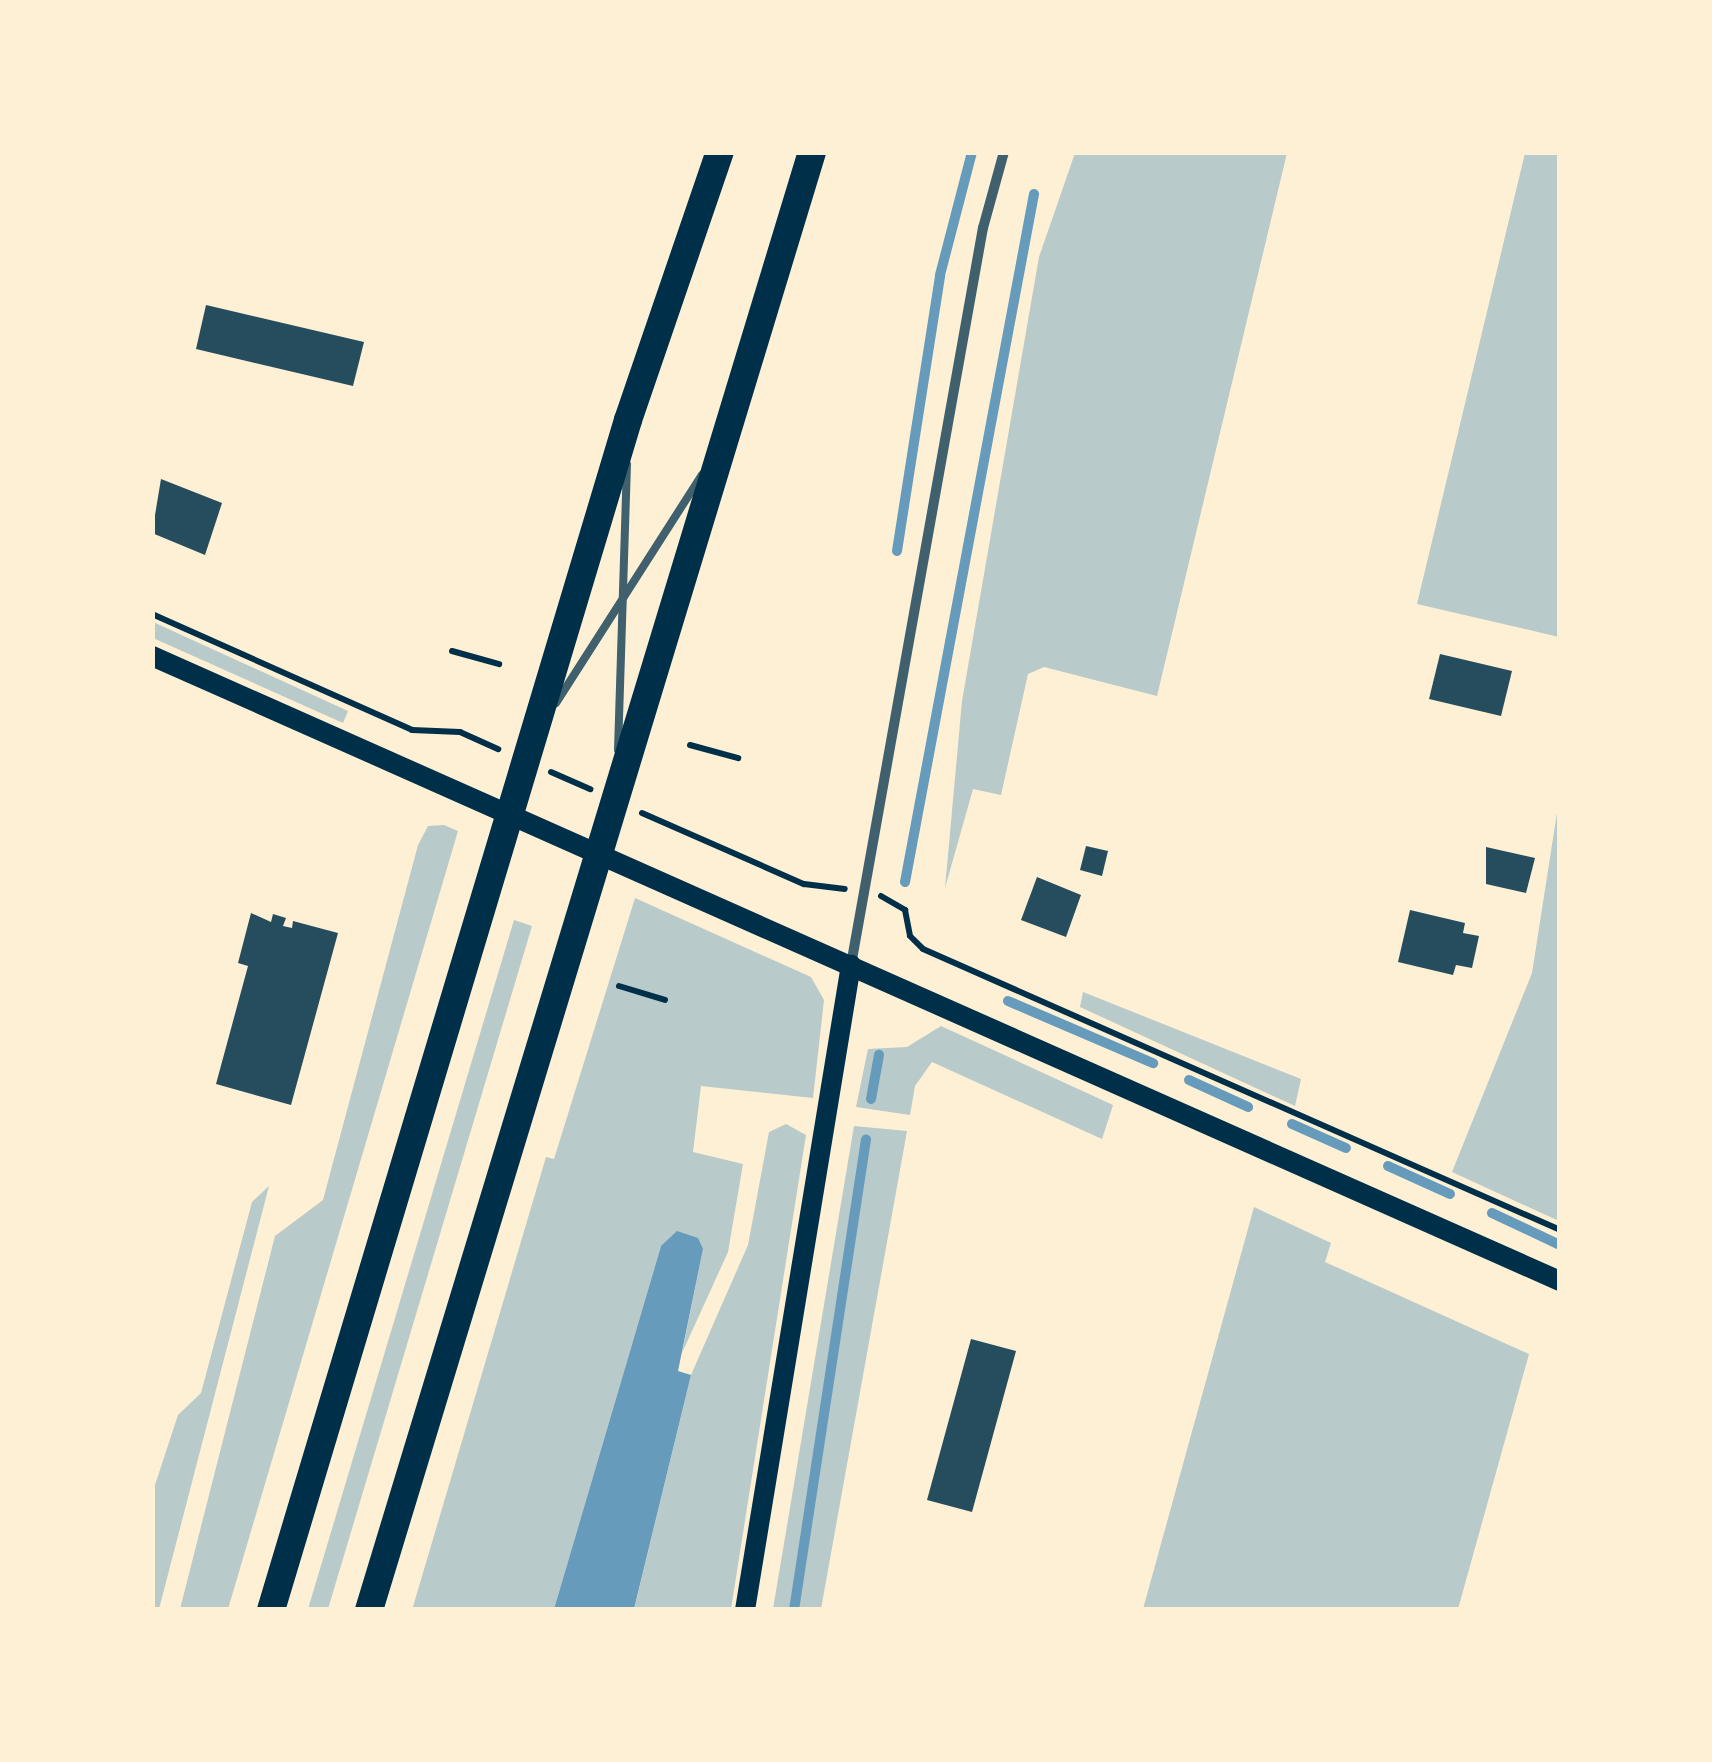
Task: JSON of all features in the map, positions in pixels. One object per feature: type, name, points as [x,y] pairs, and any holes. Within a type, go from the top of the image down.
[{"type":"highway","points":[[272,1610],[628,420],[720,152]]},
{"type":"highway","points":[[368,1610],[716,453],[812,152]]},
{"type":"main road","points":[[152,656],[1560,1281]]},
{"type":"main road","points":[[745,1610],[851,965]]},
{"type":"street","points":[[851,965],[983,228],[1004,152]]},
{"type":"lane","points":[[617,780],[628,420]]},
{"type":"lane","points":[[529,744],[716,453]]},
{"type":"path","points":[[452,651],[500,664]]},
{"type":"path","points":[[690,745],[738,758]]},
{"type":"path","points":[[878,896],[904,910],[915,943],[957,964],[1560,1230]]},
{"type":"path","points":[[952,978],[957,964]]},
{"type":"path","points":[[619,986],[665,1000]]},
{"type":"shaded area","points":[[1075,153],[1287,153],[1157,696],[1044,667],[1028,674],[1001,795],[973,789],[945,888],[962,701],[1039,257]]},
{"type":"shaded area","points":[[1525,153],[1559,153],[1559,637],[1417,604]]},
{"type":"shaded area","points":[[153,622],[348,711],[343,723],[153,638]]},
{"type":"shaded area","points":[[1559,800],[1559,1221],[1452,1172],[1532,973]]},
{"type":"shaded area","points":[[444,825],[458,831],[228,1609],[180,1609],[275,1236],[323,1200],[418,845],[428,826]]},
{"type":"shaded area","points":[[635,898],[811,977],[824,1000],[813,1098],[701,1086],[693,1152],[743,1164],[728,1252],[682,1353],[703,1249],[661,1246],[554,1609],[412,1610],[546,1157],[554,1159]]},
{"type":"shaded area","points":[[514,920],[532,926],[328,1609],[308,1609]]},
{"type":"shaded area","points":[[1083,992],[1301,1079],[1295,1106],[1080,1007]]},
{"type":"shaded area","points":[[941,1026],[1113,1105],[1102,1139],[932,1062],[915,1086],[910,1115],[856,1107],[868,1049],[907,1047]]},
{"type":"shaded area","points":[[786,1124],[806,1135],[731,1609],[634,1610],[691,1375],[748,1245],[769,1132]]},
{"type":"shaded area","points":[[854,1126],[907,1131],[821,1609],[773,1609]]},
{"type":"shaded area","points":[[269,1186],[159,1609],[153,1609],[153,1491],[178,1415],[201,1393],[252,1202]]},
{"type":"shaded area","points":[[1254,1207],[1331,1243],[1325,1262],[1529,1354],[1458,1609],[1143,1609]]},
{"type":"water","points":[[677,1231],[698,1238],[703,1249],[678,1371],[691,1375],[634,1609],[554,1609],[661,1246]]},
{"type":"building","points":[[206,305],[364,342],[353,386],[196,349]]},
{"type":"building","points":[[161,479],[222,503],[205,555],[152,533]]},
{"type":"building","points":[[1440,654],[1512,671],[1501,716],[1429,699]]},
{"type":"building","points":[[1086,846],[1108,851],[1102,876],[1080,870]]},
{"type":"building","points":[[1486,847],[1535,858],[1526,893],[1486,884]]},
{"type":"building","points":[[1037,877],[1081,895],[1066,937],[1021,920]]},
{"type":"building","points":[[1410,910],[1465,923],[1463,933],[1479,936],[1472,968],[1456,965],[1453,975],[1398,962]]},
{"type":"building","points":[[251,913],[271,922],[273,914],[286,918],[283,926],[292,928],[293,921],[338,933],[291,1105],[216,1084],[248,966],[238,963]]},
{"type":"building","points":[[971,1339],[1016,1351],[972,1512],[927,1500]]},
{"type":"waterway","points":[[897,551],[940,275],[972,152]]},
{"type":"waterway","points":[[905,882],[1034,194]]},
{"type":"waterway","points":[[1008,1001],[1153,1063]]},
{"type":"waterway","points":[[871,1099],[879,1055]]},
{"type":"waterway","points":[[1189,1080],[1248,1107]]},
{"type":"waterway","points":[[1292,1124],[1346,1148]]},
{"type":"waterway","points":[[794,1610],[866,1139]]},
{"type":"waterway","points":[[1388,1166],[1450,1194]]},
{"type":"waterway","points":[[1492,1213],[1560,1245]]}]
